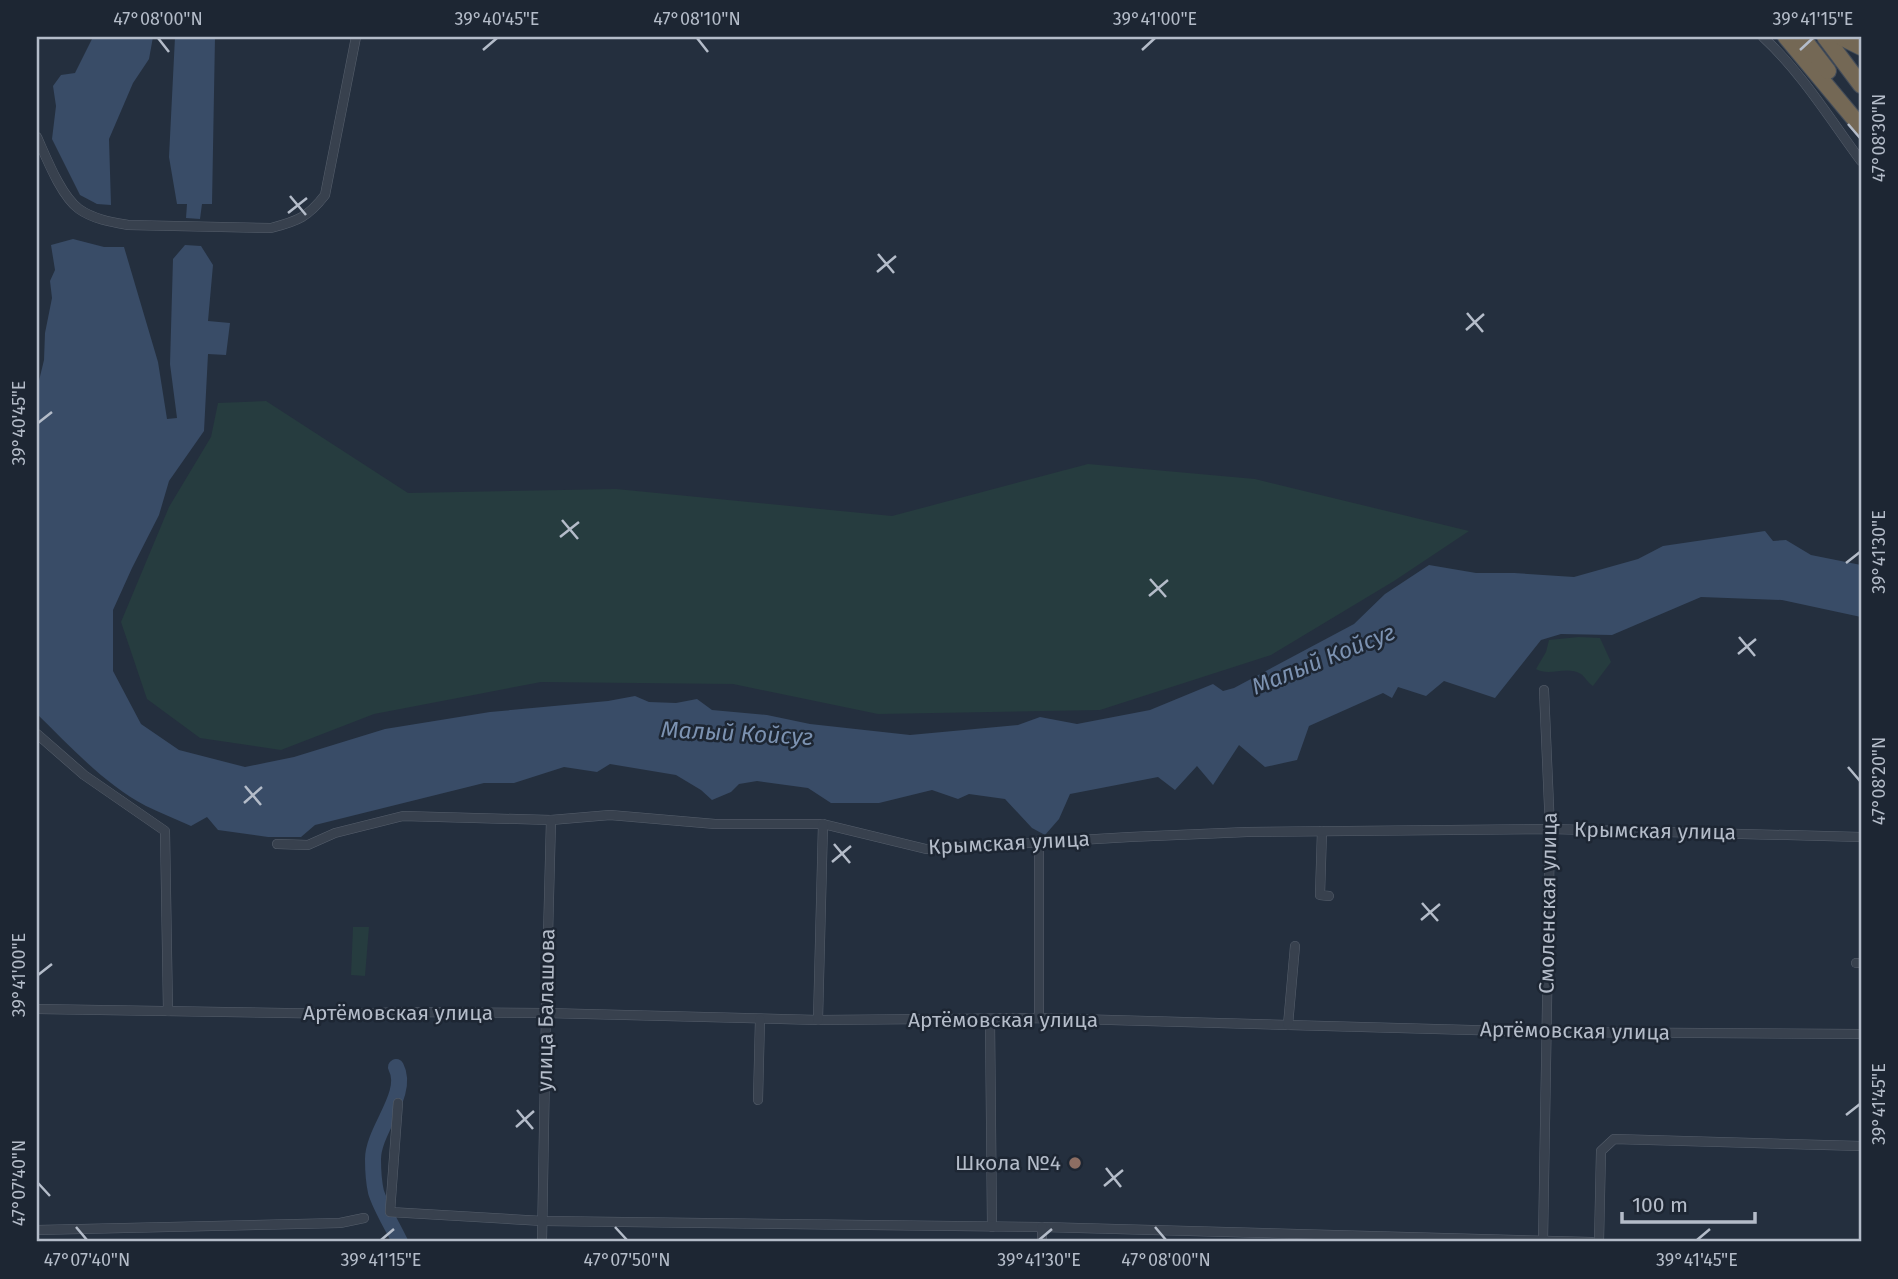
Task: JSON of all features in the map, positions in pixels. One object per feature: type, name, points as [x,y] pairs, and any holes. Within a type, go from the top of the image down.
[{"type":"highway","points":[[1786,37],[1861,127]]},
{"type":"highway","points":[[1802,37],[1861,116]]},
{"type":"highway","points":[[1825,37],[1861,85]]},
{"type":"highway","points":[[1841,37],[1861,47]]},
{"type":"street","points":[[37,136],[58,182],[78,208],[108,222],[128,225],[271,228],[290,223],[312,212],[325,195],[356,37]]},
{"type":"street","points":[[1763,37],[1801,79],[1861,161]]},
{"type":"street","name":"Смоленская улица","points":[[1543,1242],[1550,828],[1544,690]]},
{"type":"street","points":[[37,734],[84,775],[164,831],[168,1011]]},
{"type":"street","name":"Крымская улица","points":[[276,844],[308,845],[335,833],[403,816],[551,820],[610,815],[715,824],[823,824],[926,849],[1247,832],[1550,828],[1861,836]]},
{"type":"street","name":"улица Балашова","points":[[542,1242],[551,820]]},
{"type":"street","points":[[818,1020],[823,824]]},
{"type":"street","points":[[1322,831],[1320,895],[1329,895]]},
{"type":"street","points":[[1038,1018],[1039,842]]},
{"type":"street","points":[[1289,1025],[1295,946]]},
{"type":"street","name":"Артёмовская улица","points":[[37,1009],[349,1014],[546,1013],[818,1020],[1038,1018],[1546,1032],[1861,1034]]},
{"type":"street","points":[[758,1100],[760,1019]]},
{"type":"street","points":[[990,1019],[992,1227]]},
{"type":"street","points":[[398,1103],[390,1212],[543,1222],[1042,1227],[1592,1242]]},
{"type":"street","points":[[1599,1242],[1601,1151],[1614,1139],[1861,1146]]},
{"type":"street","points":[[37,1230],[340,1223],[364,1217]]},
{"type":"street","points":[[1042,1227],[1042,1242]]},
{"type":"green space","points":[[266,401],[408,493],[616,489],[892,516],[1088,464],[1255,479],[1469,531],[1394,581],[1271,655],[1100,710],[878,714],[733,684],[541,682],[374,714],[281,750],[200,738],[147,699],[121,622],[169,507],[211,437],[218,403]]},
{"type":"green space","points":[[1600,638],[1611,662],[1593,686],[1581,674],[1575,672],[1547,672],[1536,669],[1546,652],[1549,640]]},
{"type":"green space","points":[[353,927],[369,927],[365,976],[351,975]]},
{"type":"water","points":[[93,37],[153,37],[149,59],[133,83],[109,139],[111,205],[97,204],[80,195],[52,139],[56,106],[53,86],[61,75],[75,73]]},
{"type":"water","points":[[175,37],[215,37],[212,204],[202,204],[200,219],[186,218],[187,204],[177,204],[169,157]]},
{"type":"water","name":"Малый Койсуг","points":[[73,239],[104,247],[124,247],[158,362],[167,419],[177,418],[170,364],[173,259],[185,245],[201,246],[213,265],[208,321],[230,323],[226,355],[208,354],[204,431],[169,481],[159,515],[113,610],[113,671],[141,724],[179,750],[245,767],[294,757],[385,729],[490,712],[635,696],[649,702],[676,703],[697,699],[712,710],[910,735],[1018,725],[1040,717],[1077,724],[1150,710],[1213,684],[1223,691],[1234,688],[1354,624],[1385,594],[1429,565],[1476,573],[1574,577],[1638,559],[1663,546],[1765,531],[1773,541],[1786,540],[1811,555],[1861,565],[1861,617],[1782,600],[1701,597],[1612,635],[1561,634],[1541,640],[1495,698],[1444,681],[1426,696],[1398,687],[1392,698],[1383,693],[1309,726],[1297,760],[1265,767],[1239,745],[1213,785],[1197,766],[1175,790],[1158,777],[1070,794],[1059,819],[1045,835],[1032,828],[1005,799],[969,794],[958,799],[932,790],[879,803],[831,803],[808,788],[757,781],[739,784],[731,792],[712,800],[676,775],[610,764],[597,772],[564,767],[514,783],[484,783],[315,825],[301,837],[268,837],[218,830],[207,817],[191,826],[146,806],[116,787],[88,764],[37,714],[37,389],[44,360],[45,333],[52,298],[50,281],[55,270],[51,245]]},
{"type":"waterway","points":[[396,1067],[398,1089],[379,1136],[373,1163],[376,1192],[400,1242]]},
{"type":"place","name":"Школа №4","points":[[1075,1163]]}]
